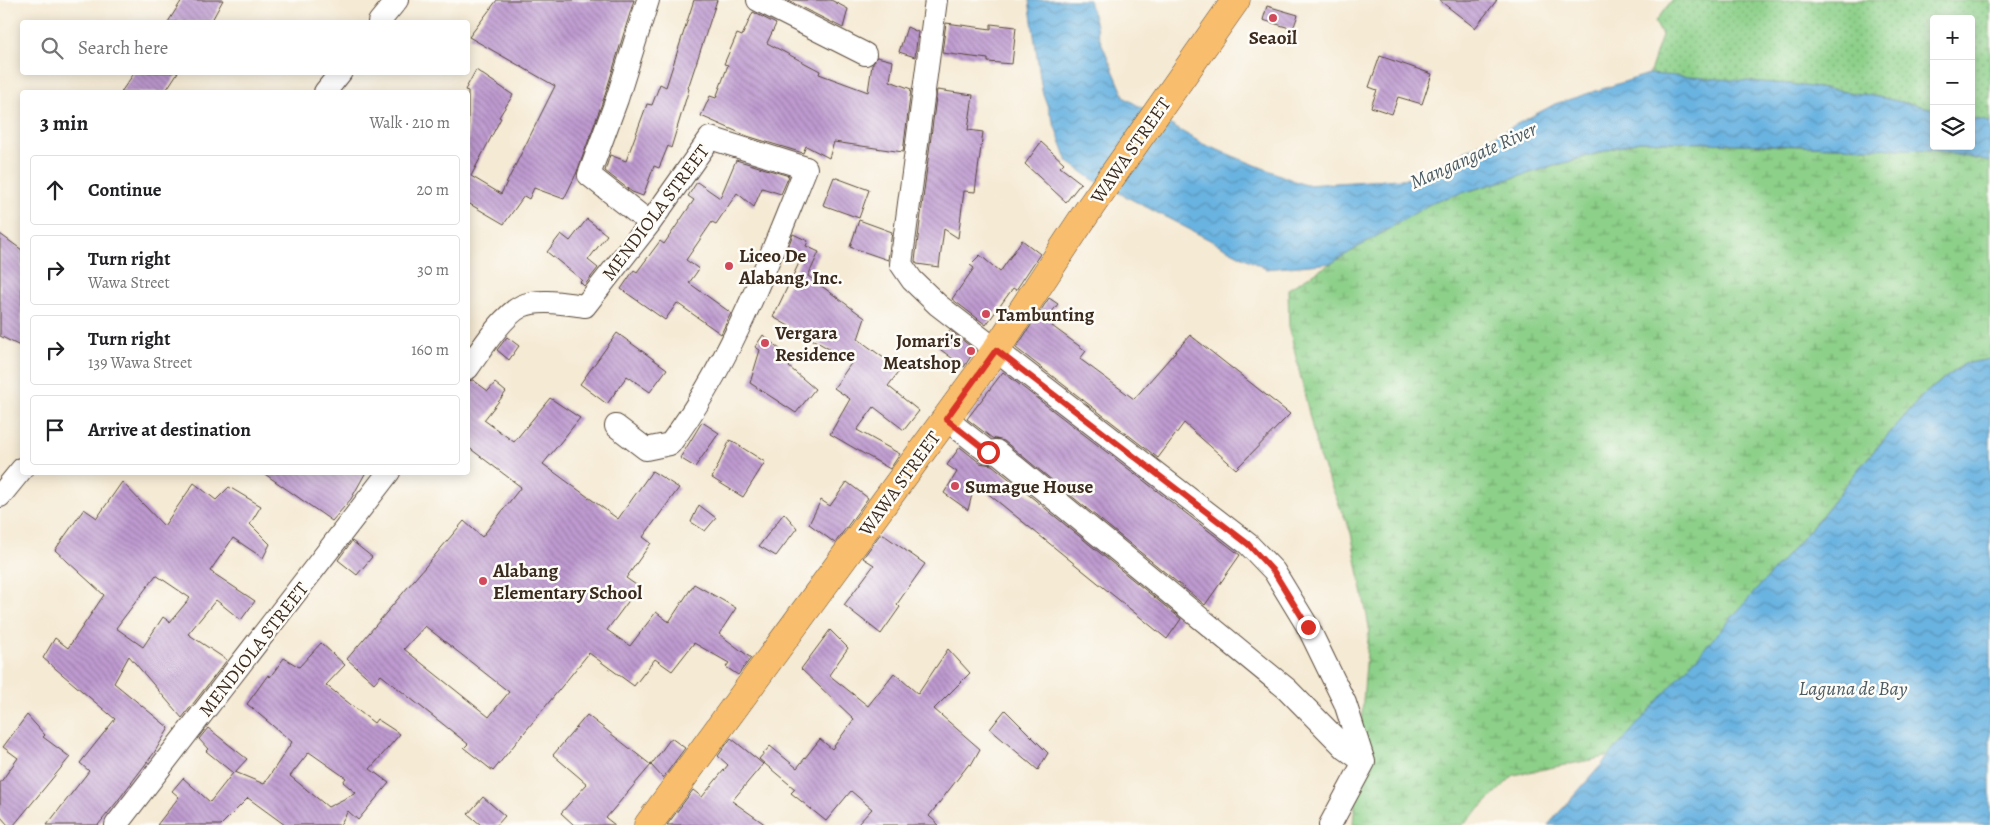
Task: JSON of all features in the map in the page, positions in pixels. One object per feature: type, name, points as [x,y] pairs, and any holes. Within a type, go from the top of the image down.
[{"type":"main road","name":"WAWA STREET","points":[[648,825],[996,350],[1099,194],[1236,0]]},
{"type":"street","points":[[381,20],[397,0]]},
{"type":"street","points":[[648,0],[617,100],[589,175],[650,223]]},
{"type":"street","points":[[758,0],[865,54]]},
{"type":"street","points":[[936,0],[902,264],[912,280],[938,305],[1248,544],[1274,572],[1308,627],[1345,703],[1364,762],[1330,825]]},
{"type":"street","points":[[327,90],[339,75]]},
{"type":"street","name":"MENDIOLA STREET","points":[[470,365],[496,328],[522,306],[550,302],[584,306],[650,223],[710,138],[806,168],[745,317],[697,407],[670,444],[646,449],[616,426]]},
{"type":"street","points":[[946,419],[988,452],[996,451],[1189,608],[1287,689],[1346,749],[1364,762]]},
{"type":"street","points":[[0,496],[20,471]]},
{"type":"street","name":"MENDIOLA STREET","points":[[116,825],[387,475]]},
{"type":"green space","points":[[1672,0],[1990,0],[1990,122],[1975,119],[1975,15],[1930,15],[1930,108],[1869,95],[1789,84],[1645,88],[1662,35],[1655,22]]},
{"type":"green space","points":[[1639,141],[1934,150],[1990,162],[1990,359],[1964,364],[1924,394],[1859,468],[1820,518],[1611,756],[1514,775],[1463,825],[1353,825],[1369,627],[1351,533],[1319,457],[1289,327],[1288,289],[1435,201]]},
{"type":"water","name":"Mangangate River","points":[[1029,0],[1089,0],[1099,37],[1125,98],[1203,144],[1305,185],[1415,178],[1555,104],[1649,74],[1789,84],[1869,95],[1930,108],[1930,150],[1639,141],[1435,201],[1332,263],[1266,269],[1092,179],[1068,162],[1042,91]]},
{"type":"water","points":[[1975,119],[1990,122],[1990,162],[1934,150],[1975,150]]},
{"type":"water","name":"Laguna de Bay","points":[[1990,359],[1990,825],[1548,825],[1820,518],[1859,468],[1924,394],[1964,364]]},
{"type":"building","points":[[182,0],[223,0],[212,20],[169,20]]},
{"type":"building","points":[[497,0],[634,0],[605,95],[577,172],[564,199],[534,188],[529,199],[524,196],[504,224],[470,204],[470,90],[465,90],[476,70],[513,95],[499,117],[501,118],[471,176],[501,194],[555,86],[470,38]]},
{"type":"building","points":[[694,0],[717,0],[688,88],[671,148],[668,146],[659,168],[654,166],[643,196],[632,192],[605,171],[610,155],[626,161],[647,104],[652,105],[660,84],[666,87]]},
{"type":"building","points":[[787,0],[831,0],[848,9],[843,28]]},
{"type":"building","points":[[1439,0],[1497,0],[1475,28]]},
{"type":"building","points":[[1267,6],[1298,15],[1293,29],[1263,20]]},
{"type":"building","points":[[753,12],[776,24],[767,43],[820,71],[819,74],[868,92],[872,65],[877,57],[893,61],[890,81],[911,89],[903,152],[834,142],[829,158],[806,146],[803,153],[747,136],[701,116],[710,96],[716,98],[728,65],[724,64],[737,34],[742,36]]},
{"type":"building","points":[[946,23],[991,29],[991,24],[1016,27],[1012,64],[988,62],[988,59],[942,53]]},
{"type":"building","points":[[907,27],[918,32],[915,57],[899,52]]},
{"type":"building","points":[[1380,56],[1432,74],[1422,104],[1398,97],[1392,114],[1371,107],[1377,90],[1369,87]]},
{"type":"building","points":[[133,75],[176,75],[166,90],[122,90]]},
{"type":"building","points":[[937,90],[973,95],[968,130],[983,132],[975,192],[964,191],[958,238],[944,229],[939,267],[917,264],[915,261]]},
{"type":"building","points":[[1041,142],[1064,163],[1060,167],[1081,183],[1066,202],[1025,164]]},
{"type":"building","points":[[736,160],[789,176],[781,194],[762,188],[754,207],[737,193],[716,224],[712,222],[686,260],[699,269],[689,283],[731,313],[721,334],[677,303],[665,320],[621,289],[634,270],[637,272],[660,241],[664,244],[694,200],[688,196],[697,182],[720,198]]},
{"type":"building","points":[[834,177],[869,190],[859,218],[823,205]]},
{"type":"building","points":[[587,219],[607,235],[588,260],[598,268],[584,286],[580,282],[582,280],[547,252],[561,234],[570,241]]},
{"type":"building","points":[[859,220],[892,232],[888,260],[850,247]]},
{"type":"building","points":[[0,234],[20,249],[20,346],[0,336]]},
{"type":"building","points":[[793,234],[808,241],[806,246],[819,252],[808,276],[865,318],[858,339],[900,370],[888,386],[919,411],[904,430],[874,407],[857,430],[900,454],[890,469],[830,434],[850,399],[834,388],[852,362],[773,317],[800,261],[785,255]]},
{"type":"building","points":[[1022,240],[1040,254],[1016,290],[1013,288],[986,325],[952,299],[974,268],[970,265],[980,255],[1000,272]]},
{"type":"building","points":[[1049,298],[1058,304],[1048,317],[1055,322],[1052,326],[1086,351],[1080,359],[1134,399],[1190,335],[1290,414],[1236,469],[1184,423],[1158,458],[1016,348]]},
{"type":"building","points":[[950,330],[975,350],[964,367],[937,347]]},
{"type":"building","points":[[617,333],[667,369],[650,392],[627,376],[607,404],[580,384]]},
{"type":"building","points":[[763,335],[794,361],[789,367],[815,389],[796,413],[750,383],[760,350],[755,347]]},
{"type":"building","points":[[507,337],[519,346],[509,360],[497,350]]},
{"type":"building","points":[[1003,372],[1240,555],[1205,605],[1004,441],[992,438],[967,419]]},
{"type":"building","name":"Alabang Elementary School","points":[[473,380],[488,391],[495,383],[506,392],[484,420],[514,442],[550,398],[580,418],[543,464],[618,519],[652,471],[679,488],[643,537],[651,543],[626,578],[639,587],[607,630],[630,646],[656,612],[669,622],[694,584],[736,608],[719,634],[751,658],[738,675],[726,667],[729,663],[694,643],[672,671],[655,659],[634,686],[589,653],[493,771],[464,748],[468,744],[381,675],[374,683],[347,659],[464,521],[482,537],[521,487],[470,449],[470,381]],"holes":[[[425,626],[509,692],[489,717],[404,649]]]},
{"type":"building","points":[[702,422],[719,433],[695,467],[680,458]]},
{"type":"building","points":[[730,440],[765,462],[743,497],[712,478]]},
{"type":"building","points":[[960,447],[980,463],[992,465],[1181,619],[1167,639],[975,483],[968,510],[944,493],[957,472],[947,465]]},
{"type":"building","points":[[266,475],[364,475],[351,499],[332,521]]},
{"type":"building","points":[[122,482],[164,526],[194,483],[216,500],[229,487],[261,506],[250,524],[270,544],[263,558],[233,538],[210,571],[255,601],[241,620],[216,600],[188,634],[227,660],[182,718],[129,656],[114,683],[169,728],[154,753],[98,825],[47,825],[89,771],[80,763],[115,719],[43,658],[55,638],[68,648],[104,595],[55,550],[84,509],[97,518]],"holes":[[[156,575],[190,598],[170,622],[163,617],[143,647],[116,628]]]},
{"type":"building","points":[[847,482],[868,498],[835,543],[809,524],[821,500],[830,506]]},
{"type":"building","points":[[699,505],[716,518],[705,531],[691,522]]},
{"type":"building","points":[[784,513],[797,528],[776,556],[759,546]]},
{"type":"building","points":[[881,533],[925,564],[897,604],[900,607],[881,634],[844,605],[874,565],[863,558]]},
{"type":"building","points":[[352,541],[372,557],[357,575],[338,560]]},
{"type":"building","points":[[830,630],[848,648],[829,675],[868,706],[894,673],[918,694],[948,649],[970,673],[934,709],[980,749],[971,765],[969,764],[929,816],[939,825],[857,825],[872,809],[851,791],[826,821],[791,793],[795,789],[759,759],[770,746],[797,768],[820,739],[832,749],[854,719],[801,669]]},
{"type":"building","points":[[321,643],[345,665],[326,685],[374,723],[377,719],[400,734],[370,769],[389,783],[358,820],[348,811],[340,825],[285,825],[248,798],[221,825],[157,825],[179,797],[172,791],[183,778],[210,802],[233,773],[206,751],[208,749],[199,739],[208,728],[247,759],[235,772],[264,784],[292,742],[247,704],[268,675],[270,677],[284,658],[299,667]],"holes":[[[309,752],[346,778],[343,782],[356,793],[328,807],[290,776]]]},
{"type":"building","points":[[1005,710],[1048,753],[1038,770],[990,729]]},
{"type":"building","points":[[27,715],[45,735],[43,737],[70,757],[14,825],[8,825],[0,816],[0,783],[18,758],[3,747]]},
{"type":"building","points":[[587,715],[651,765],[606,818],[615,825],[574,825],[561,813],[587,784],[553,755]]},
{"type":"building","points":[[671,738],[685,748],[663,778],[651,765]]},
{"type":"building","points":[[731,738],[763,764],[732,801],[766,825],[667,825],[693,790],[702,797],[728,765],[718,756]]},
{"type":"building","points":[[483,797],[505,816],[497,825],[481,825],[468,814]]},
{"type":"place","name":"Seaoil","points":[[1273,18]]},
{"type":"place","name":"Liceo De Alabang, Inc.","points":[[729,266]]},
{"type":"place","name":"Tambunting","points":[[986,314]]},
{"type":"place","name":"Vergara Residence","points":[[765,343]]},
{"type":"place","name":"Jomari's Meatshop","points":[[971,351]]},
{"type":"place","name":"Sumague House","points":[[955,486]]},
{"type":"place","name":"Alabang Elementary School","points":[[483,581]]},
{"type":"route","points":[[988,452],[946,419],[996,350],[1248,544],[1274,572],[1308,627]]}]
